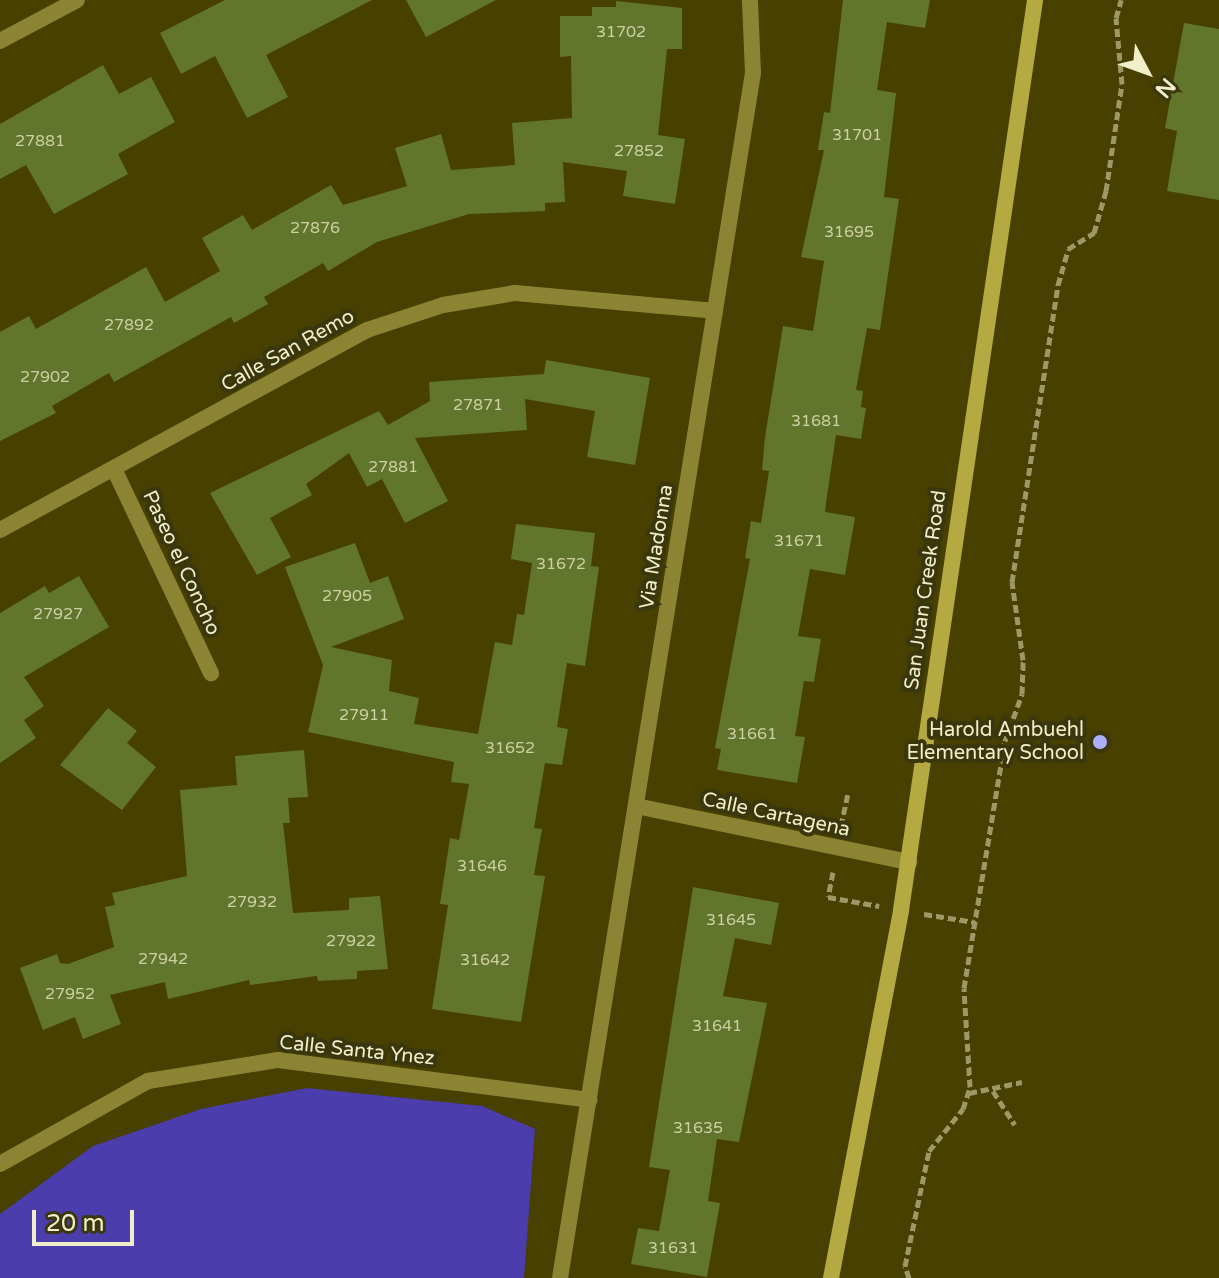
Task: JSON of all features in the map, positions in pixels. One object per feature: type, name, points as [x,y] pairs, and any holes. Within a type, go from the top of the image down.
[{"type":"street","points":[[0,41],[77,0]]},
{"type":"street","name":"Via Madonna","points":[[560,1278],[753,73],[750,0]]},
{"type":"street","name":"San Juan Creek Road","points":[[831,1278],[909,862],[1035,0]]},
{"type":"street","name":"Calle San Remo","points":[[0,530],[115,471],[367,330],[443,305],[515,293],[715,311]]},
{"type":"street","name":"Paseo el Concho","points":[[115,471],[211,673]]},
{"type":"street","name":"Calle Cartagena","points":[[636,806],[909,862]]},
{"type":"street","name":"Calle Santa Ynez","points":[[0,1164],[148,1081],[278,1060],[589,1100]]},
{"type":"path","points":[[909,1278],[905,1266],[929,1151],[963,1109],[968,1093],[971,1063],[964,988],[1005,741],[1022,694],[1023,660],[1012,582],[1058,285],[1068,249],[1094,233],[1106,191],[1122,84],[1116,18],[1121,0]]},
{"type":"path","points":[[968,1093],[993,1091],[1022,1082]]},
{"type":"path","points":[[993,1091],[1015,1125]]},
{"type":"shaded area","points":[[307,1088],[482,1106],[535,1129],[524,1278],[0,1278],[0,1214],[93,1146],[201,1109]]},
{"type":"building","points":[[225,0],[372,0],[266,55],[288,97],[247,118],[215,56],[181,74],[160,33]]},
{"type":"building","points":[[406,0],[496,0],[426,37]]},
{"type":"building","points":[[843,0],[930,0],[925,28],[887,22],[877,90],[896,93],[884,197],[899,199],[880,330],[867,328],[856,390],[863,391],[861,407],[866,408],[861,439],[836,435],[826,503],[825,512],[855,517],[845,575],[810,569],[798,636],[821,639],[814,682],[804,681],[795,736],[805,737],[797,783],[717,770],[721,749],[715,748],[750,559],[745,558],[751,521],[761,523],[769,471],[762,470],[765,437],[783,326],[813,331],[824,261],[801,257],[824,150],[818,150],[824,112],[830,113]]},
{"type":"building","points":[[616,1],[682,8],[682,49],[667,49],[658,135],[685,139],[675,204],[623,196],[627,171],[563,162],[565,202],[545,203],[545,211],[469,214],[377,242],[328,271],[323,263],[264,297],[268,304],[234,323],[231,317],[114,382],[109,373],[52,406],[56,413],[0,441],[0,332],[29,316],[36,329],[146,267],[165,302],[220,271],[202,238],[243,215],[252,230],[331,185],[343,205],[407,186],[395,148],[441,134],[451,170],[515,165],[512,123],[572,118],[571,56],[560,57],[560,16],[592,16],[592,7],[616,7]]},
{"type":"building","points":[[1184,23],[1219,29],[1219,200],[1167,191],[1177,131],[1165,128]]},
{"type":"building","points":[[103,65],[119,94],[151,77],[175,122],[118,154],[128,174],[54,214],[26,165],[0,179],[0,124]]},
{"type":"building","points":[[546,360],[650,378],[635,465],[587,457],[595,411],[525,399],[527,430],[415,438],[448,501],[405,523],[382,479],[367,487],[349,453],[306,484],[312,495],[270,518],[291,557],[257,575],[210,493],[379,411],[388,425],[430,401],[429,382],[544,374]]},
{"type":"building","points":[[516,524],[595,533],[591,566],[599,567],[585,666],[567,663],[557,727],[568,729],[562,765],[545,763],[534,828],[542,829],[534,875],[545,876],[521,1022],[432,1009],[448,905],[440,904],[450,838],[459,840],[469,784],[451,782],[454,762],[308,732],[323,665],[285,567],[355,543],[370,583],[388,576],[404,619],[331,647],[392,660],[389,691],[419,698],[414,724],[478,734],[495,642],[512,645],[517,614],[524,615],[532,563],[511,559]]},
{"type":"building","points":[[79,576],[109,627],[24,677],[44,706],[24,720],[36,738],[0,763],[0,613],[45,586],[49,593]]},
{"type":"building","points":[[108,708],[137,731],[127,743],[156,767],[122,810],[60,765]]},
{"type":"building","points":[[304,750],[308,797],[288,798],[290,823],[283,823],[293,913],[349,910],[349,898],[380,896],[388,969],[357,971],[357,979],[318,981],[317,976],[250,985],[249,980],[168,999],[165,982],[110,995],[121,1024],[83,1039],[75,1017],[43,1030],[20,968],[57,954],[60,963],[68,964],[114,947],[105,907],[115,905],[112,893],[187,876],[180,790],[237,785],[235,756]]},
{"type":"building","points":[[693,887],[779,903],[771,945],[735,938],[723,996],[767,1003],[739,1142],[717,1139],[708,1201],[720,1203],[707,1277],[631,1264],[638,1228],[659,1231],[670,1170],[649,1167]]},
{"type":"place","name":"Harold Ambuehl Elementary School","points":[[1100,742]]}]
